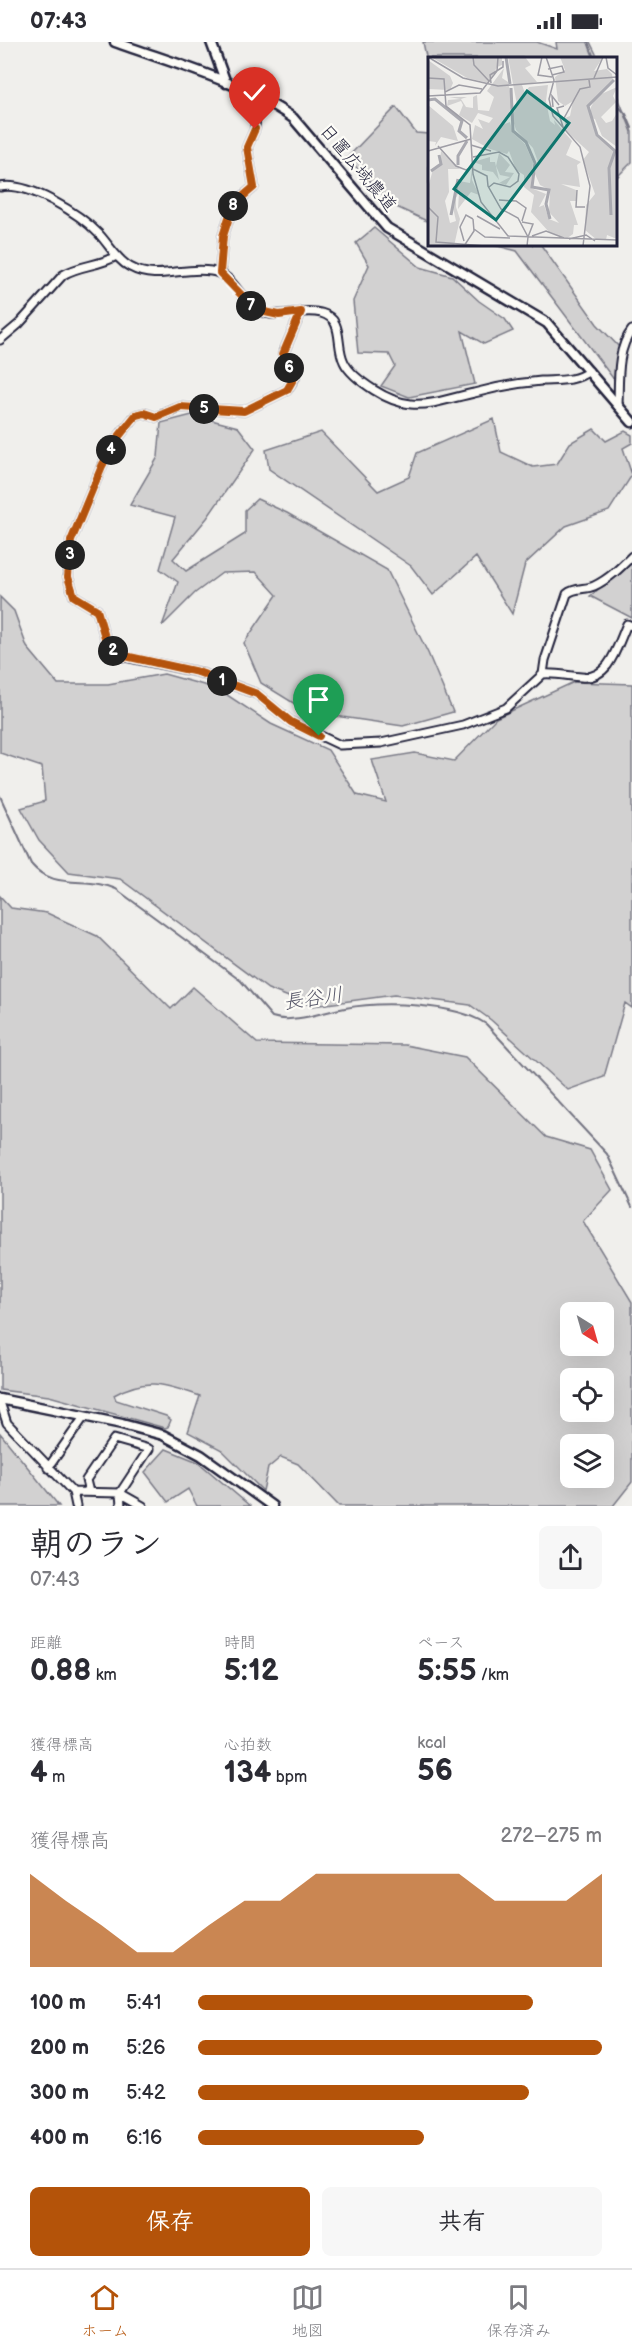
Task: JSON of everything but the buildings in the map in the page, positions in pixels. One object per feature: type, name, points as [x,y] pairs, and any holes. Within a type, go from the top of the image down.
[{"type":"street","name":"日置広域農道","points":[[115,42],[257,95],[293,118],[387,228],[539,317],[561,337],[632,422]]},
{"type":"street","points":[[211,42],[226,83]]},
{"type":"street","points":[[220,273],[223,236],[233,205],[254,187],[247,147],[255,129],[257,95]]},
{"type":"street","points":[[0,187],[24,187],[43,196],[87,224],[116,256],[132,268],[148,274],[201,270],[220,273],[256,310],[279,315],[313,311],[328,316],[337,326],[341,355],[347,368],[373,389],[401,403],[423,404],[502,386],[577,378],[589,371]]},
{"type":"street","points":[[0,340],[19,324],[63,275],[72,269],[109,261],[116,256]]},
{"type":"street","points":[[301,312],[283,354],[295,376],[287,390],[244,411],[180,407],[156,417],[144,413],[136,415],[116,440],[85,501],[71,541],[68,577],[74,596],[97,610],[107,644],[116,654],[198,672],[257,694],[291,722],[340,745],[381,743],[463,725],[506,708],[543,674],[556,673],[584,677],[602,674],[627,624],[632,626]]},
{"type":"street","points":[[618,406],[619,372],[625,339],[632,330]]},
{"type":"street","points":[[543,674],[545,660],[567,594],[571,590],[599,583],[632,556]]},
{"type":"street","points":[[76,1506],[72,1492],[7,1423],[0,1401],[132,1427],[183,1444],[272,1506]]},
{"type":"street","points":[[48,1468],[84,1417]]},
{"type":"street","points":[[89,1492],[86,1480],[114,1439],[149,1449],[120,1493],[121,1506]]},
{"type":"street","points":[[72,1492],[120,1493],[143,1506]]},
{"type":"shaded area","points":[[423,42],[537,42],[557,49],[556,42],[590,42],[598,57],[428,57],[428,66]]},
{"type":"shaded area","points":[[617,94],[632,132],[632,162],[617,177]]},
{"type":"shaded area","points":[[396,107],[416,133],[428,134],[428,222],[394,206],[347,158]]},
{"type":"shaded area","points":[[374,228],[420,267],[452,276],[479,301],[505,319],[513,331],[484,344],[462,331],[475,384],[409,397],[381,386],[395,366],[389,354],[358,353],[353,301],[369,265],[356,243]]},
{"type":"shaded area","points":[[498,246],[542,246],[597,324],[621,349],[615,381],[517,251]]},
{"type":"shaded area","points":[[192,415],[238,427],[255,449],[207,518],[173,559],[186,571],[245,534],[245,510],[257,499],[287,513],[387,570],[428,653],[453,712],[403,726],[308,712],[261,683],[244,643],[277,595],[256,572],[222,573],[195,593],[162,626],[178,582],[160,569],[175,517],[130,505],[158,457],[161,423]]},
{"type":"shaded area","points":[[494,419],[501,452],[533,467],[557,464],[570,443],[594,429],[606,441],[625,431],[632,435],[632,443],[623,448],[632,475],[609,511],[566,526],[525,564],[512,614],[476,557],[433,595],[411,566],[269,469],[266,450],[321,432],[378,491],[409,477],[417,453]]},
{"type":"shaded area","points":[[632,563],[632,618],[590,596]]},
{"type":"shaded area","points":[[0,597],[14,611],[27,647],[58,684],[108,684],[164,674],[218,689],[271,724],[328,750],[357,795],[386,802],[372,760],[415,753],[454,761],[496,718],[574,682],[632,684],[632,1008],[625,1003],[604,1077],[568,1090],[491,1020],[470,1005],[394,995],[312,1006],[268,989],[120,879],[69,872],[39,840],[21,808],[45,801],[42,767],[0,753]]},
{"type":"shaded area","points":[[0,896],[11,908],[47,913],[97,936],[171,1009],[193,987],[257,1043],[405,1045],[465,1057],[546,1137],[590,1150],[612,1190],[583,1221],[632,1302],[632,1482],[613,1506],[339,1506],[298,1464],[281,1457],[268,1468],[263,1491],[222,1450],[188,1432],[200,1396],[157,1384],[137,1386],[114,1395],[116,1400],[166,1416],[171,1420],[165,1428],[49,1396],[0,1390]]},
{"type":"shaded area","points":[[0,1433],[59,1506],[0,1506]]},
{"type":"shaded area","points":[[166,1449],[198,1462],[250,1506],[197,1506],[188,1489],[168,1502],[145,1472]]},
{"type":"waterway","points":[[588,42],[594,57]]},
{"type":"waterway","points":[[617,105],[626,114],[632,128]]},
{"type":"waterway","name":"長谷川","points":[[0,796],[31,864],[40,872],[60,880],[94,883],[116,889],[241,981],[272,1017],[299,1018],[345,1008],[398,1004],[456,1012],[486,1024],[607,1154],[632,1207]]},
{"type":"route","points":[[255,129],[247,147],[254,187],[233,205],[223,236],[220,273],[236,286],[244,299],[256,310],[279,315],[301,312],[300,320],[283,354],[295,376],[287,390],[244,411],[180,407],[156,417],[144,413],[136,415],[116,440],[85,501],[71,541],[68,577],[74,596],[97,610],[107,644],[116,654],[159,666],[198,672],[257,694],[291,722],[319,736]]}]
